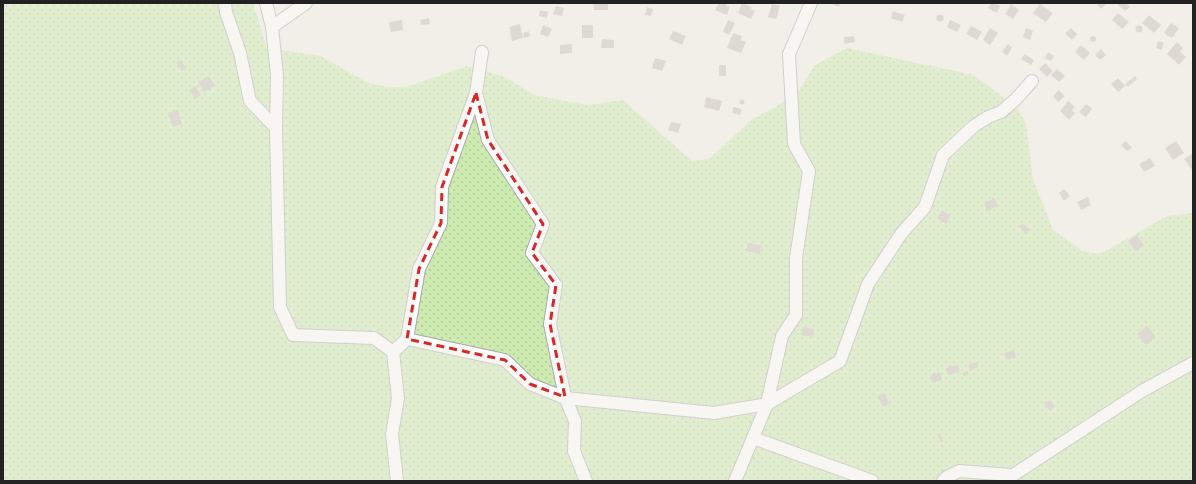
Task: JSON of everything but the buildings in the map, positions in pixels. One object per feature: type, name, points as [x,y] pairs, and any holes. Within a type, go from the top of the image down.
[{"type":"street","points":[[225,3],[226,12],[240,53],[250,101],[276,128]]},
{"type":"street","points":[[266,3],[272,27],[277,75],[276,128],[280,307],[293,335],[374,338],[393,352],[398,398],[392,434],[397,481]]},
{"type":"street","points":[[272,27],[306,3]]},
{"type":"street","points":[[735,481],[767,404],[782,336],[796,315],[796,258],[809,171],[794,144],[789,54],[811,3]]},
{"type":"street","points":[[393,352],[406,339],[419,269],[441,223],[442,187],[476,93],[482,52]]},
{"type":"street","points":[[406,339],[505,360],[530,384],[565,397],[714,413],[767,404],[840,361],[868,284],[901,234],[925,207],[943,155],[974,126],[988,117],[1001,112],[1016,99],[1032,81]]},
{"type":"street","points":[[476,93],[488,140],[543,224],[532,253],[556,285],[550,324],[565,397],[575,421],[574,451],[586,481]]},
{"type":"street","points":[[943,481],[947,477],[959,471],[1008,478],[1142,391],[1193,363]]},
{"type":"street","points":[[753,438],[872,481]]},
{"type":"highlighted area","points":[[476,93],[488,140],[543,224],[532,253],[556,285],[550,324],[565,397],[530,384],[505,360],[407,339],[419,269],[441,223],[442,187]]},
{"type":"green space","points":[[3,3],[253,3],[267,48],[321,56],[368,83],[387,87],[406,87],[467,66],[503,76],[534,95],[588,105],[623,100],[692,161],[709,159],[750,121],[796,95],[815,65],[847,48],[974,75],[1017,108],[1026,123],[1033,179],[1053,230],[1082,251],[1100,254],[1167,216],[1193,213],[1193,481],[3,481]]}]
